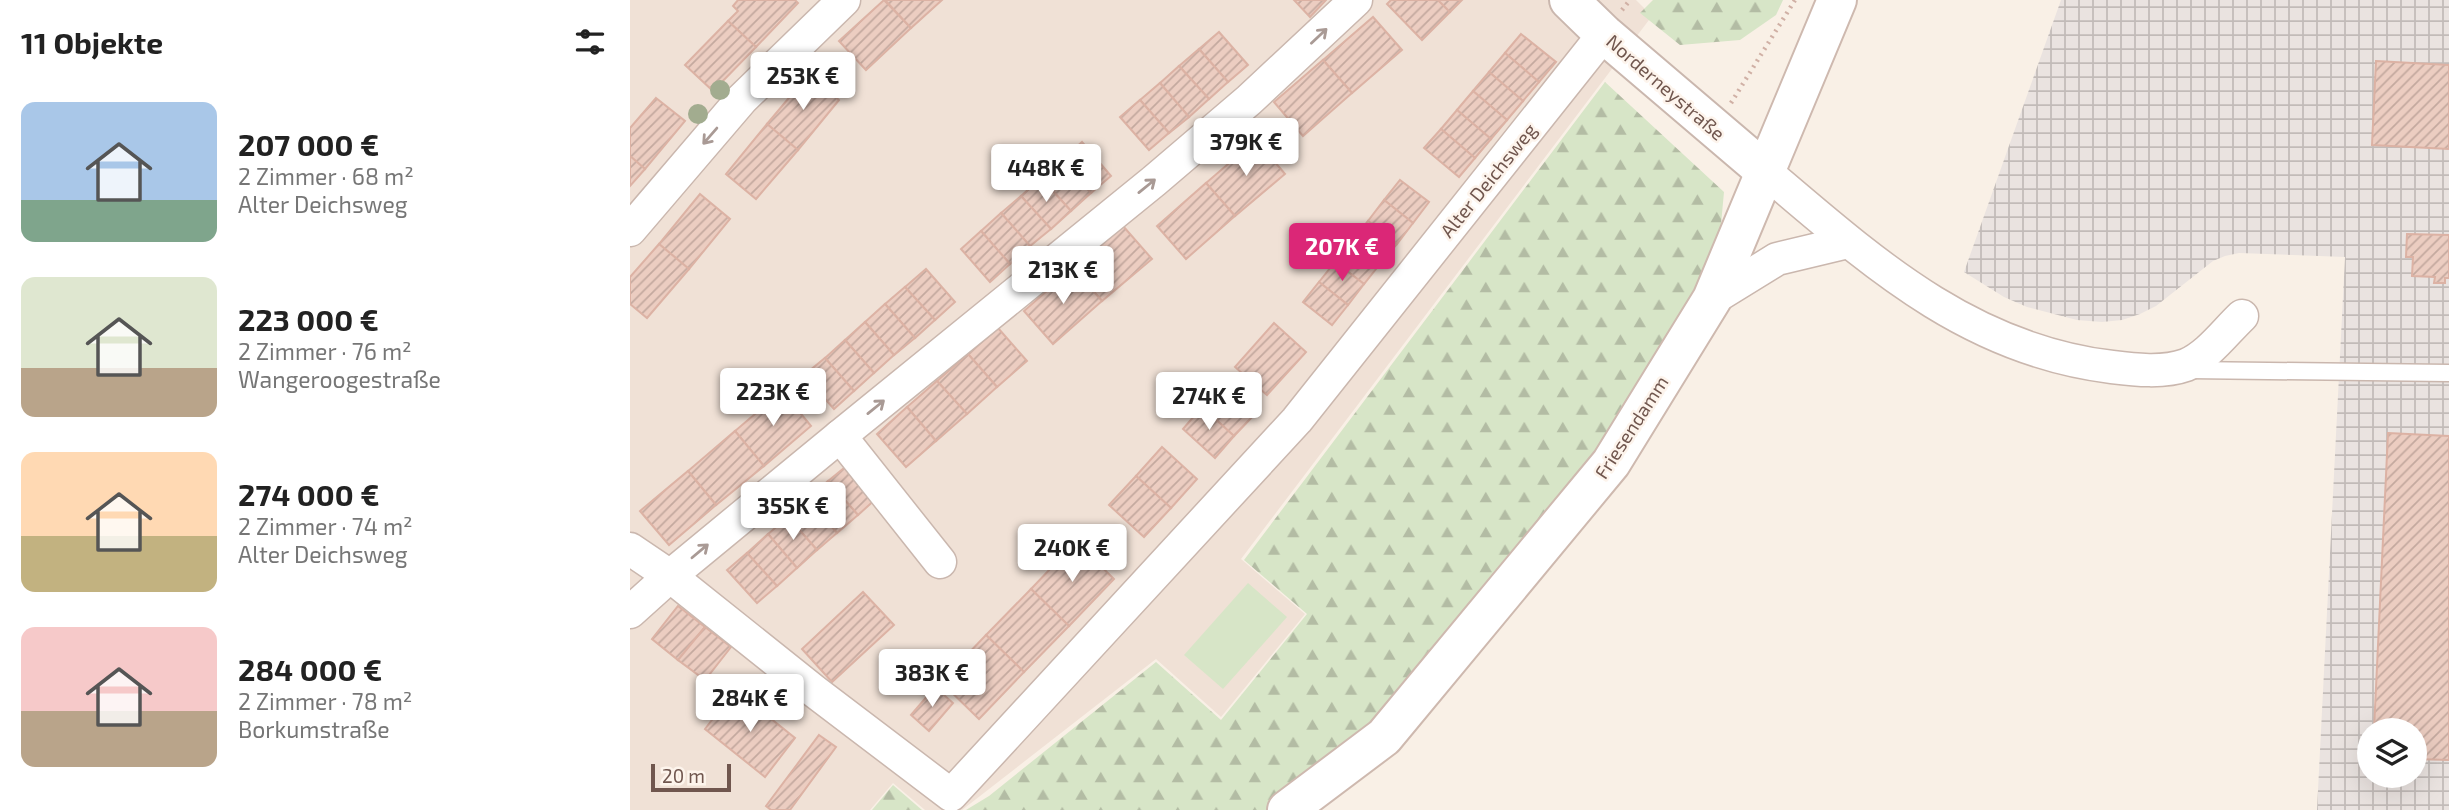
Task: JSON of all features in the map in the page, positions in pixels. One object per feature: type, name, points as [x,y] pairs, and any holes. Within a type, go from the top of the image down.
[{"type":"main road","name":"Norderneystraße","points":[[1569,0],[1604,34],[1766,172]]},
{"type":"main road","name":"Friesendamm","points":[[1287,810],[1384,737],[1611,463],[1713,299],[1838,0]]},
{"type":"street","points":[[630,230],[742,99],[844,0]]},
{"type":"street","points":[[630,612],[670,576],[1239,109],[1356,0]]},
{"type":"street","name":"Alter Deichsweg","points":[[670,576],[814,691],[951,795],[1297,420],[1604,34]]},
{"type":"street","points":[[1766,172],[1848,242],[1943,308],[2007,342],[2091,364],[2129,369],[2163,369],[2185,365],[2199,358],[2242,316]]},
{"type":"street","points":[[1713,299],[1777,259],[1848,242]]},
{"type":"street","points":[[840,436],[940,562]]},
{"type":"street","points":[[630,549],[670,576]]},
{"type":"lane","points":[[2163,369],[2449,373]]},
{"type":"path","points":[[1715,130],[1795,0]]},
{"type":"shaded area","points":[[630,0],[1636,0],[1652,16],[1241,559],[1305,614],[1221,717],[1156,659],[962,810],[925,810],[893,783],[870,810],[630,810]]},
{"type":"shaded area","points":[[2061,0],[2449,0],[2449,810],[2317,810],[2345,257],[2239,253],[2225,256],[2213,261],[2156,306],[2122,320],[2077,320],[2027,307],[2004,297],[1964,272]]},
{"type":"green space","points":[[1653,0],[1783,0],[1776,15],[1740,40],[1680,45],[1640,13]]},
{"type":"green space","points":[[1605,82],[1724,192],[1718,257],[1608,461],[1383,731],[1279,810],[966,810],[989,796],[1156,662],[1221,720],[1307,614],[1244,560]]},
{"type":"green space","points":[[1248,583],[1287,617],[1223,689],[1184,655]]},
{"type":"green space","points":[[893,785],[922,810],[872,810]]},
{"type":"building","points":[[738,0],[795,0],[798,3],[756,47],[728,21],[738,11],[733,6]]},
{"type":"building","points":[[884,0],[911,28],[866,70],[839,41]]},
{"type":"building","points":[[885,0],[942,0],[911,28]]},
{"type":"building","points":[[1294,0],[1326,0],[1310,17]]},
{"type":"building","points":[[1391,0],[1438,0],[1450,12],[1422,40],[1387,4]]},
{"type":"building","points":[[1438,0],[1462,0],[1450,12]]},
{"type":"building","points":[[1373,17],[1402,50],[1352,93],[1323,60]]},
{"type":"building","points":[[728,21],[756,47],[713,91],[685,65]]},
{"type":"building","points":[[1219,32],[1248,65],[1228,82],[1199,49]]},
{"type":"building","points":[[1521,34],[1556,62],[1539,82],[1505,53]]},
{"type":"building","points":[[1199,49],[1228,82],[1209,99],[1179,66]]},
{"type":"building","points":[[1505,53],[1539,82],[1523,101],[1489,72]]},
{"type":"building","points":[[1323,60],[1352,93],[1303,136],[1274,102]]},
{"type":"building","points":[[2376,61],[2449,65],[2449,149],[2372,145]]},
{"type":"building","points":[[1179,66],[1209,99],[1189,117],[1160,83]]},
{"type":"building","points":[[1489,72],[1523,101],[1507,120],[1473,91]]},
{"type":"building","points":[[809,74],[839,100],[798,150],[767,124]]},
{"type":"building","points":[[1160,83],[1189,117],[1169,133],[1140,100]]},
{"type":"building","points":[[1473,91],[1507,120],[1491,139],[1457,110]]},
{"type":"building","points":[[656,98],[685,121],[645,169],[630,156],[630,128]]},
{"type":"building","points":[[1140,100],[1169,133],[1149,150],[1120,117]]},
{"type":"building","points":[[1457,110],[1491,139],[1475,158],[1441,129]]},
{"type":"building","points":[[767,124],[798,150],[756,199],[726,174]]},
{"type":"building","points":[[1441,129],[1475,158],[1459,177],[1424,148]]},
{"type":"building","points":[[1256,140],[1285,174],[1235,216],[1206,183]]},
{"type":"building","points":[[1082,142],[1111,176],[1091,193],[1062,160]]},
{"type":"building","points":[[630,156],[645,169],[630,186]]},
{"type":"building","points":[[1062,160],[1091,193],[1071,211],[1041,178]]},
{"type":"building","points":[[1041,178],[1071,211],[1051,229],[1021,196]]},
{"type":"building","points":[[1400,180],[1429,202],[1413,223],[1384,200]]},
{"type":"building","points":[[1206,183],[1235,216],[1186,259],[1157,226]]},
{"type":"building","points":[[700,194],[730,219],[689,269],[659,244]]},
{"type":"building","points":[[1021,196],[1051,229],[1030,246],[1001,213]]},
{"type":"building","points":[[1384,200],[1413,223],[1397,244],[1368,221]]},
{"type":"building","points":[[1001,213],[1030,246],[1010,264],[981,231]]},
{"type":"building","points":[[1368,221],[1397,244],[1380,264],[1352,241]]},
{"type":"building","points":[[1123,226],[1152,259],[1102,301],[1073,268]]},
{"type":"building","points":[[981,231],[1010,264],[990,282],[961,249]]},
{"type":"building","points":[[2407,234],[2449,235],[2449,278],[2445,278],[2445,283],[2434,283],[2435,277],[2412,276],[2413,257],[2406,257]]},
{"type":"building","points":[[1352,241],[1380,264],[1364,284],[1335,262]]},
{"type":"building","points":[[659,244],[689,269],[647,318],[630,304],[630,277]]},
{"type":"building","points":[[1335,262],[1364,284],[1348,305],[1319,282]]},
{"type":"building","points":[[1073,268],[1102,301],[1053,344],[1024,311]]},
{"type":"building","points":[[926,269],[955,302],[935,320],[905,287]]},
{"type":"building","points":[[1319,282],[1348,305],[1332,325],[1303,302]]},
{"type":"building","points":[[905,287],[935,320],[915,338],[885,304]]},
{"type":"building","points":[[885,304],[915,338],[894,355],[865,322]]},
{"type":"building","points":[[865,322],[894,355],[874,373],[845,340]]},
{"type":"building","points":[[1274,323],[1306,352],[1267,395],[1235,367]]},
{"type":"building","points":[[998,328],[1027,361],[997,387],[968,354]]},
{"type":"building","points":[[845,340],[874,373],[854,391],[825,358]]},
{"type":"building","points":[[968,354],[997,387],[967,414],[937,381]]},
{"type":"building","points":[[825,358],[854,391],[834,409],[804,375]]},
{"type":"building","points":[[937,381],[967,414],[936,441],[907,407]]},
{"type":"building","points":[[1221,386],[1254,415],[1234,436],[1202,407]]},
{"type":"building","points":[[782,391],[811,426],[764,466],[735,431]]},
{"type":"building","points":[[907,407],[936,441],[906,467],[877,434]]},
{"type":"building","points":[[1202,407],[1234,436],[1215,458],[1183,429]]},
{"type":"building","points":[[735,431],[764,466],[716,505],[688,471]]},
{"type":"building","points":[[2388,433],[2449,436],[2449,760],[2427,759],[2427,718],[2375,718]]},
{"type":"building","points":[[1162,447],[1197,479],[1171,508],[1136,476]]},
{"type":"building","points":[[849,464],[878,497],[858,515],[828,481]]},
{"type":"building","points":[[688,471],[716,505],[669,545],[640,511]]},
{"type":"building","points":[[1136,476],[1171,508],[1144,537],[1109,505]]},
{"type":"building","points":[[828,481],[858,515],[837,533],[808,499]]},
{"type":"building","points":[[808,499],[837,533],[817,550],[788,517]]},
{"type":"building","points":[[788,517],[817,550],[797,568],[768,534]]},
{"type":"building","points":[[768,534],[797,568],[777,586],[747,553]]},
{"type":"building","points":[[1076,542],[1114,579],[1069,626],[1031,589]]},
{"type":"building","points":[[747,553],[777,586],[757,603],[727,570]]},
{"type":"building","points":[[1031,589],[1069,626],[1024,672],[986,635]]},
{"type":"building","points":[[863,592],[894,625],[832,682],[802,649]]},
{"type":"building","points":[[678,606],[705,627],[678,660],[652,639]]},
{"type":"building","points":[[705,627],[731,647],[705,680],[678,660]]},
{"type":"building","points":[[986,635],[1024,672],[979,719],[941,682]]},
{"type":"building","points":[[935,687],[953,703],[929,731],[911,715]]},
{"type":"building","points":[[735,690],[795,738],[765,777],[705,729]]},
{"type":"building","points":[[819,735],[836,747],[790,810],[771,810],[766,806]]}]
